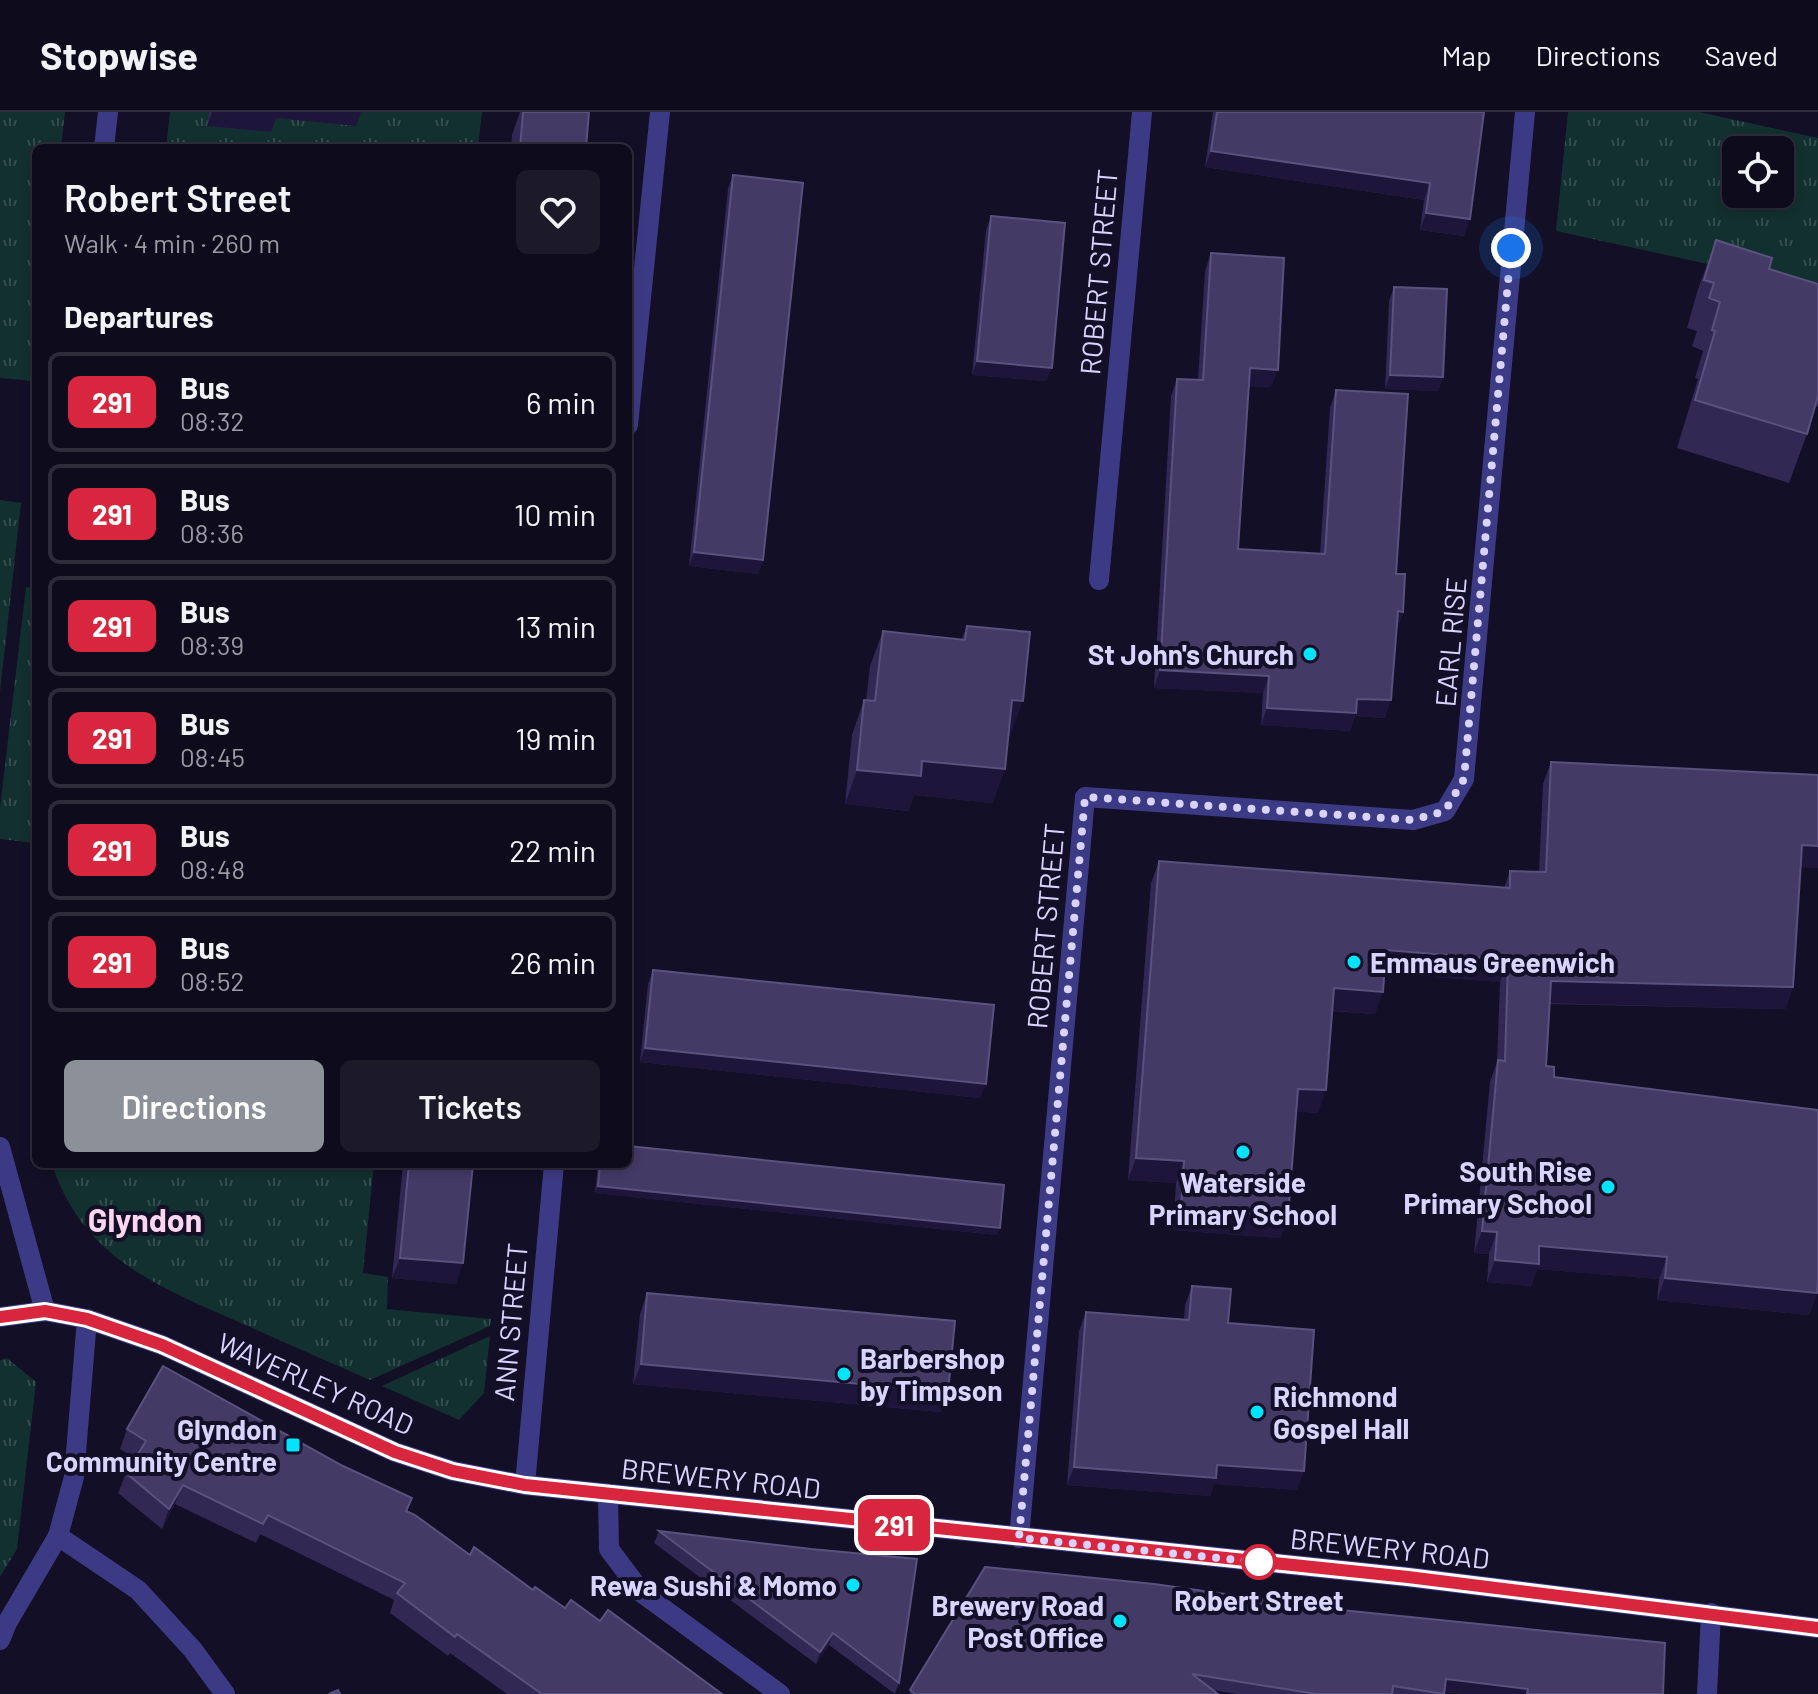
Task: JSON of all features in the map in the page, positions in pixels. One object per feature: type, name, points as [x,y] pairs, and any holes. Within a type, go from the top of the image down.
[{"type":"street","points":[[104,144],[108,112]]},
{"type":"street","points":[[632,386],[660,112]]},
{"type":"street","name":"ROBERT STREET","points":[[1099,580],[1142,112]]},
{"type":"street","name":"EARL RISE","points":[[1085,797],[1413,820],[1445,811],[1464,779],[1468,750],[1525,112]]},
{"type":"street","name":"ROBERT STREET","points":[[1019,1538],[1085,797]]},
{"type":"street","points":[[0,1147],[45,1311]]},
{"type":"street","name":"ANN STREET","points":[[525,1485],[554,1168]]},
{"type":"street","name":"WAVERLEY ROAD","points":[[0,1317],[45,1311],[87,1319],[162,1345],[395,1452],[453,1471],[525,1485]]},
{"type":"street","points":[[0,1640],[58,1536],[74,1477],[87,1319]]},
{"type":"street","name":"BREWERY ROAD","points":[[525,1485],[1408,1577],[1818,1628]]},
{"type":"street","points":[[608,1494],[609,1549],[642,1593],[780,1694]]},
{"type":"street","points":[[58,1536],[138,1590],[193,1650],[225,1694]]},
{"type":"street","points":[[1707,1694],[1711,1613]]},
{"type":"green space","points":[[0,112],[65,112],[61,144],[32,144],[32,381],[0,378]]},
{"type":"green space","points":[[170,112],[482,112],[478,144],[166,144]]},
{"type":"green space","points":[[1568,112],[1699,112],[1818,138],[1818,288],[1556,231]]},
{"type":"green space","points":[[0,500],[21,503],[0,692]]},
{"type":"green space","points":[[26,587],[32,588],[32,843],[0,839],[0,808]]},
{"type":"green space","points":[[54,1168],[374,1168],[363,1273],[388,1277],[387,1309],[491,1319],[490,1326],[370,1380],[153,1282],[103,1246],[65,1196]]},
{"type":"green space","points":[[490,1336],[484,1393],[459,1420],[382,1386]]},
{"type":"green space","points":[[7,1358],[36,1382],[17,1549],[0,1577],[0,1360]]},
{"type":"building","points":[[523,112],[589,112],[586,144],[520,144]]},
{"type":"building","points":[[1217,112],[1484,112],[1470,219],[1426,213],[1430,183],[1211,151]]},
{"type":"building","points":[[733,175],[803,183],[763,560],[694,552]]},
{"type":"building","points":[[991,216],[1065,223],[1052,368],[977,361]]},
{"type":"building","points":[[1716,240],[1772,258],[1769,269],[1818,284],[1818,396],[1807,434],[1695,400],[1720,302],[1709,298],[1714,283],[1704,280]]},
{"type":"building","points":[[1211,253],[1284,258],[1278,370],[1250,368],[1238,549],[1325,554],[1336,390],[1408,394],[1396,574],[1405,574],[1403,612],[1398,611],[1391,700],[1357,699],[1356,713],[1267,708],[1269,676],[1160,670],[1177,379],[1203,380]]},
{"type":"building","points":[[1394,287],[1447,289],[1443,377],[1390,375]]},
{"type":"building","points":[[967,626],[1030,632],[1023,701],[1012,700],[1005,769],[922,761],[921,776],[857,770],[864,700],[875,701],[883,631],[965,640]]},
{"type":"building","points":[[1551,762],[1818,775],[1818,846],[1802,845],[1793,987],[1551,981],[1546,1066],[1554,1067],[1554,1077],[1818,1110],[1817,1293],[1665,1278],[1667,1257],[1539,1246],[1539,1264],[1495,1260],[1497,1232],[1482,1231],[1498,1060],[1505,1061],[1508,960],[1386,950],[1383,992],[1334,988],[1326,1090],[1298,1089],[1288,1216],[1181,1208],[1184,1161],[1136,1158],[1159,861],[1510,888],[1510,871],[1546,872]]},
{"type":"building","points":[[653,970],[994,1005],[986,1084],[645,1048]]},
{"type":"building","points":[[632,1146],[1004,1185],[1000,1228],[598,1186],[600,1168],[632,1168]]},
{"type":"building","points":[[409,1168],[473,1168],[463,1263],[400,1258]]},
{"type":"building","points":[[1192,1286],[1231,1289],[1228,1323],[1314,1330],[1304,1471],[1217,1465],[1216,1478],[1074,1467],[1086,1312],[1189,1320]]},
{"type":"building","points":[[647,1293],[955,1321],[948,1392],[641,1364]]},
{"type":"building","points":[[163,1366],[343,1466],[412,1498],[406,1511],[470,1555],[474,1547],[533,1590],[535,1587],[565,1608],[571,1600],[600,1621],[608,1610],[722,1694],[542,1694],[457,1634],[455,1637],[397,1593],[405,1583],[268,1515],[263,1524],[183,1485],[169,1509],[126,1473],[146,1441],[127,1429]]},
{"type":"building","points":[[659,1531],[917,1559],[899,1683],[833,1633],[820,1652]]},
{"type":"building","points":[[985,1567],[1154,1584],[1341,1610],[1665,1643],[1663,1694],[1527,1694],[1528,1689],[1446,1679],[1444,1694],[1393,1686],[1392,1694],[1316,1694],[1192,1674],[1218,1694],[915,1694],[910,1690]]},
{"type":"bus line","name":"291","points":[[0,1317],[45,1311],[87,1319],[162,1345],[395,1452],[453,1471],[525,1485],[1408,1577],[1818,1628]]},
{"type":"place","name":"St John's Church","points":[[1310,654]]},
{"type":"place","name":"Emmaus Greenwich","points":[[1354,962]]},
{"type":"place","name":"Waterside Primary School","points":[[1243,1152]]},
{"type":"place","name":"South Rise Primary School","points":[[1608,1187]]},
{"type":"place","name":"Barbershop by Timpson","points":[[844,1374]]},
{"type":"place","name":"Richmond Gospel Hall","points":[[1257,1412]]},
{"type":"place","name":"Glyndon Community Centre","points":[[293,1445]]},
{"type":"place","name":"Robert Street","points":[[1259,1562]]},
{"type":"place","name":"Rewa Sushi & Momo","points":[[853,1585]]},
{"type":"place","name":"Brewery Road Post Office","points":[[1120,1621]]},
{"type":"district","name":"Glyndon","points":[[145,1219]]},
{"type":"route","points":[[1259,1562],[1019,1538],[1085,797],[1413,820],[1445,811],[1464,779],[1511,248]]}]
